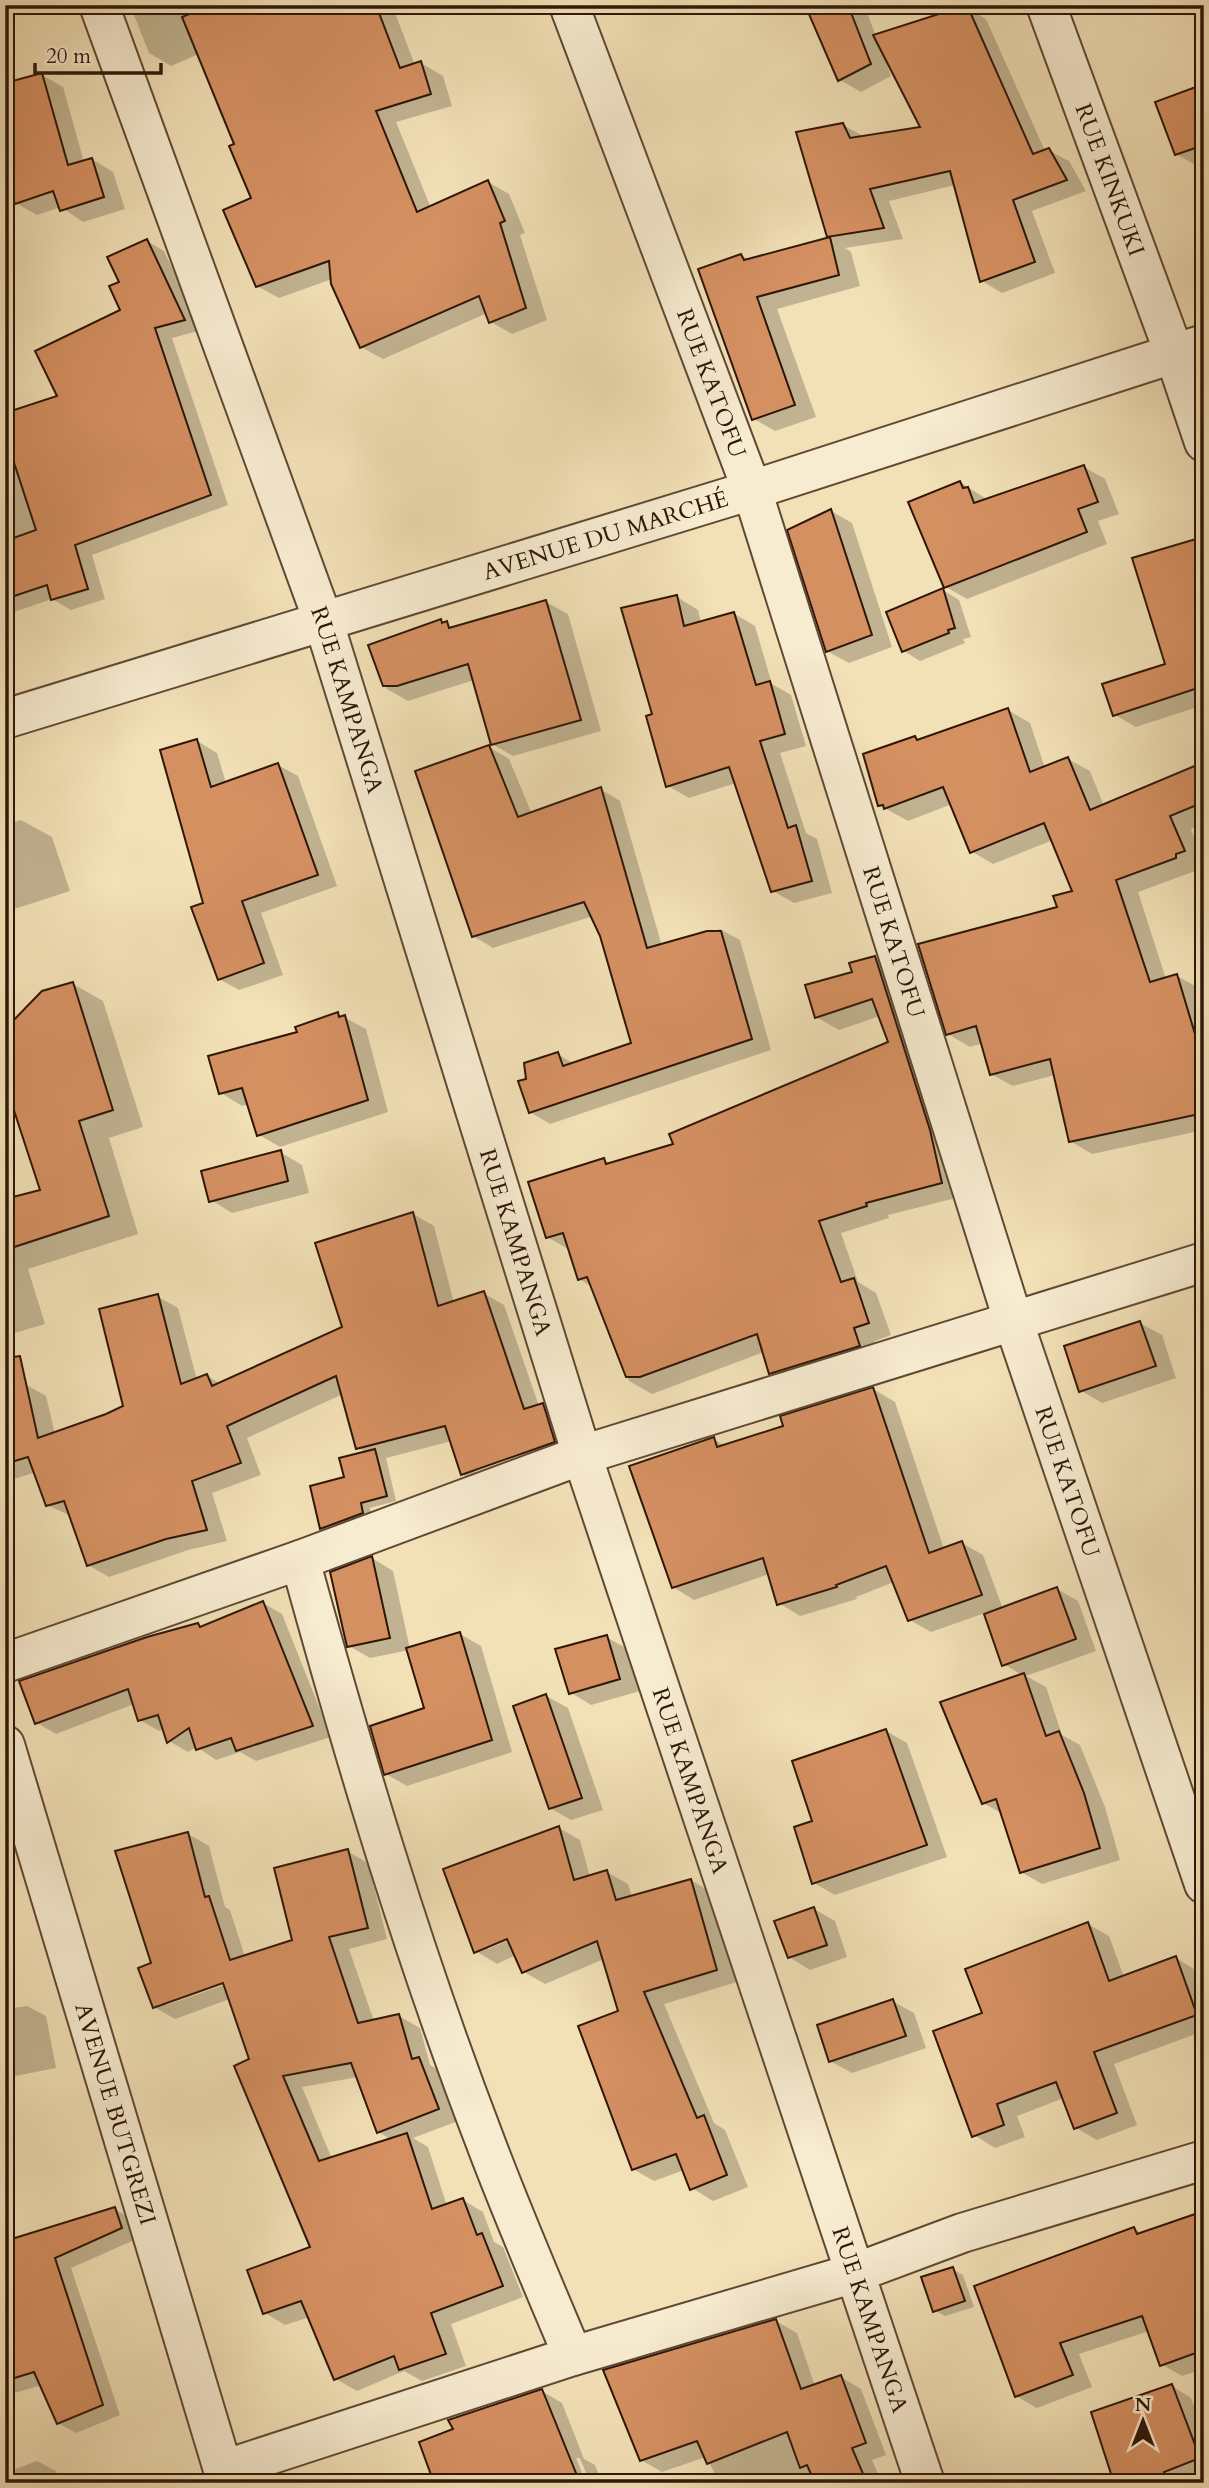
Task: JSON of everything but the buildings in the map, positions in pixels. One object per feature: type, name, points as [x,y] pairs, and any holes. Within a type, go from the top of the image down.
[{"type":"street","name":"RUE KAMPANGA","points":[[99,5],[324,623],[582,1455],[925,2483]]},
{"type":"street","name":"RUE KATOFU","points":[[569,5],[752,490],[1013,1320],[1204,1884]]},
{"type":"street","name":"RUE KINKUKI","points":[[1046,5],[1189,348],[1204,442]]},
{"type":"street","name":"AVENUE DU MARCHÉ","points":[[5,719],[752,490],[1189,348]]},
{"type":"street","points":[[5,1663],[300,1560],[582,1455],[1204,1262]]},
{"type":"street","points":[[300,1560],[347,1731],[399,1896],[484,2140],[573,2357]]},
{"type":"street","name":"AVENUE BUTGREZI","points":[[5,1745],[225,2476]]},
{"type":"street","points":[[225,2476],[573,2357],[855,2273],[962,2233],[1204,2160]]}]
